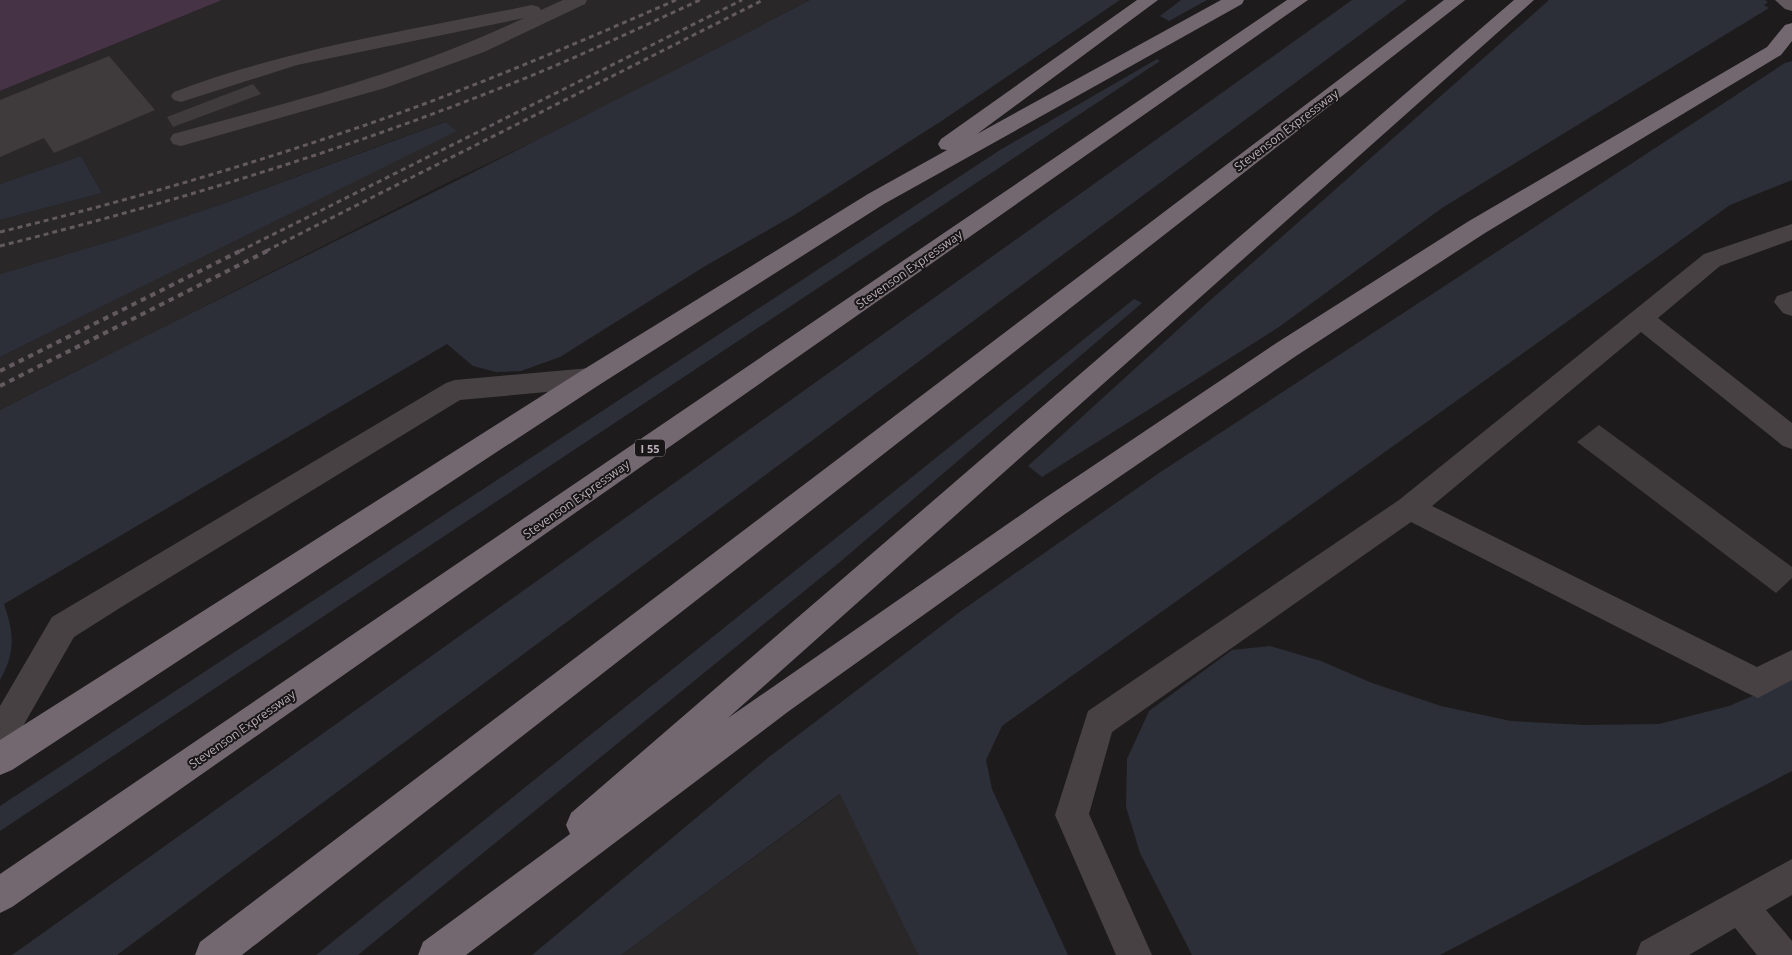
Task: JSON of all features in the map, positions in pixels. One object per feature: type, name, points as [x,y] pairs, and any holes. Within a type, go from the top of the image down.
[{"type":"highway","points":[[876,199],[965,132],[1148,0]]},
{"type":"highway","points":[[0,759],[590,378],[876,199],[1235,0]]},
{"type":"highway","name":"Stevenson Expressway","points":[[0,895],[1299,0]]},
{"type":"highway","name":"Stevenson Expressway","points":[[213,955],[1456,0]]},
{"type":"highway","points":[[436,955],[1161,316],[1525,0]]},
{"type":"highway","points":[[436,955],[778,700],[1055,506],[1270,360],[1477,227],[1786,44]]},
{"type":"main road","points":[[1784,0],[1792,5]]},
{"type":"street","points":[[181,96],[218,82],[293,60],[573,2]]},
{"type":"street","points":[[181,139],[378,84],[477,48],[573,2]]},
{"type":"street","points":[[1134,955],[1072,816],[1099,722],[1409,508],[1712,260],[1790,235]]},
{"type":"street","points":[[1792,300],[1786,302],[1792,307]]},
{"type":"street","points":[[1641,318],[1792,438]]},
{"type":"street","points":[[0,736],[63,627],[120,592],[455,390],[590,378]]},
{"type":"street","points":[[1409,508],[1758,683],[1792,664]]},
{"type":"street","points":[[1654,955],[1792,876]]},
{"type":"street","points":[[1740,906],[1780,955]]},
{"type":"shaded area","points":[[0,0],[222,0],[0,91]]},
{"type":"shaded area","points":[[222,0],[810,0],[577,121],[447,183],[0,410],[0,357],[456,131],[444,122],[228,202],[118,239],[0,274],[0,220],[102,193],[81,156],[0,184],[0,91]]},
{"type":"shaded area","points":[[810,0],[1120,0],[943,120],[796,214],[707,265],[560,357],[521,371],[496,372],[473,366],[447,344],[4,604],[10,624],[12,642],[9,660],[0,680],[0,410],[608,104]]},
{"type":"shaded area","points":[[1181,0],[1207,0],[1169,21],[1160,16]]},
{"type":"shaded area","points":[[1352,0],[1407,0],[117,955],[12,955]]},
{"type":"shaded area","points":[[1549,0],[1765,0],[1768,2],[1764,5],[1769,8],[1442,208],[1279,327],[1042,477],[1028,466],[1206,304]]},
{"type":"shaded area","points":[[1157,59],[1160,61],[0,831],[0,806],[1000,150]]},
{"type":"shaded area","points":[[1792,61],[1792,180],[1730,205],[1002,726],[986,760],[992,789],[1068,955],[918,955],[840,794],[621,955],[532,955],[769,757],[961,611],[1159,473],[1785,63]]},
{"type":"shaded area","points":[[445,122],[457,131],[0,357],[0,274],[118,239],[228,202]]},
{"type":"shaded area","points":[[81,156],[102,193],[0,220],[0,184]]},
{"type":"shaded area","points":[[1134,299],[1142,303],[840,562],[358,955],[316,955]]},
{"type":"shaded area","points":[[1270,646],[1321,661],[1372,683],[1441,706],[1511,721],[1583,725],[1659,724],[1729,706],[1792,679],[1792,771],[1440,955],[1192,955],[1140,853],[1126,807],[1127,759],[1149,711],[1232,650]]},
{"type":"shaded area","points":[[841,794],[918,955],[621,955]]},
{"type":"building","points":[[109,56],[155,110],[54,153],[44,138],[0,157],[0,100]]},
{"type":"building","points":[[253,84],[261,94],[173,127],[167,117]]},
{"type":"building","points":[[1599,425],[1792,567],[1792,578],[1776,593],[1577,442]]},
{"type":"railway","points":[[0,232],[172,186],[342,133],[469,87],[676,0]]},
{"type":"railway","points":[[0,246],[191,194],[317,155],[441,111],[528,77],[700,0]]},
{"type":"railway","points":[[0,371],[742,0]]},
{"type":"railway","points":[[266,251],[763,0]]},
{"type":"railway","points":[[0,386],[269,250]]}]
